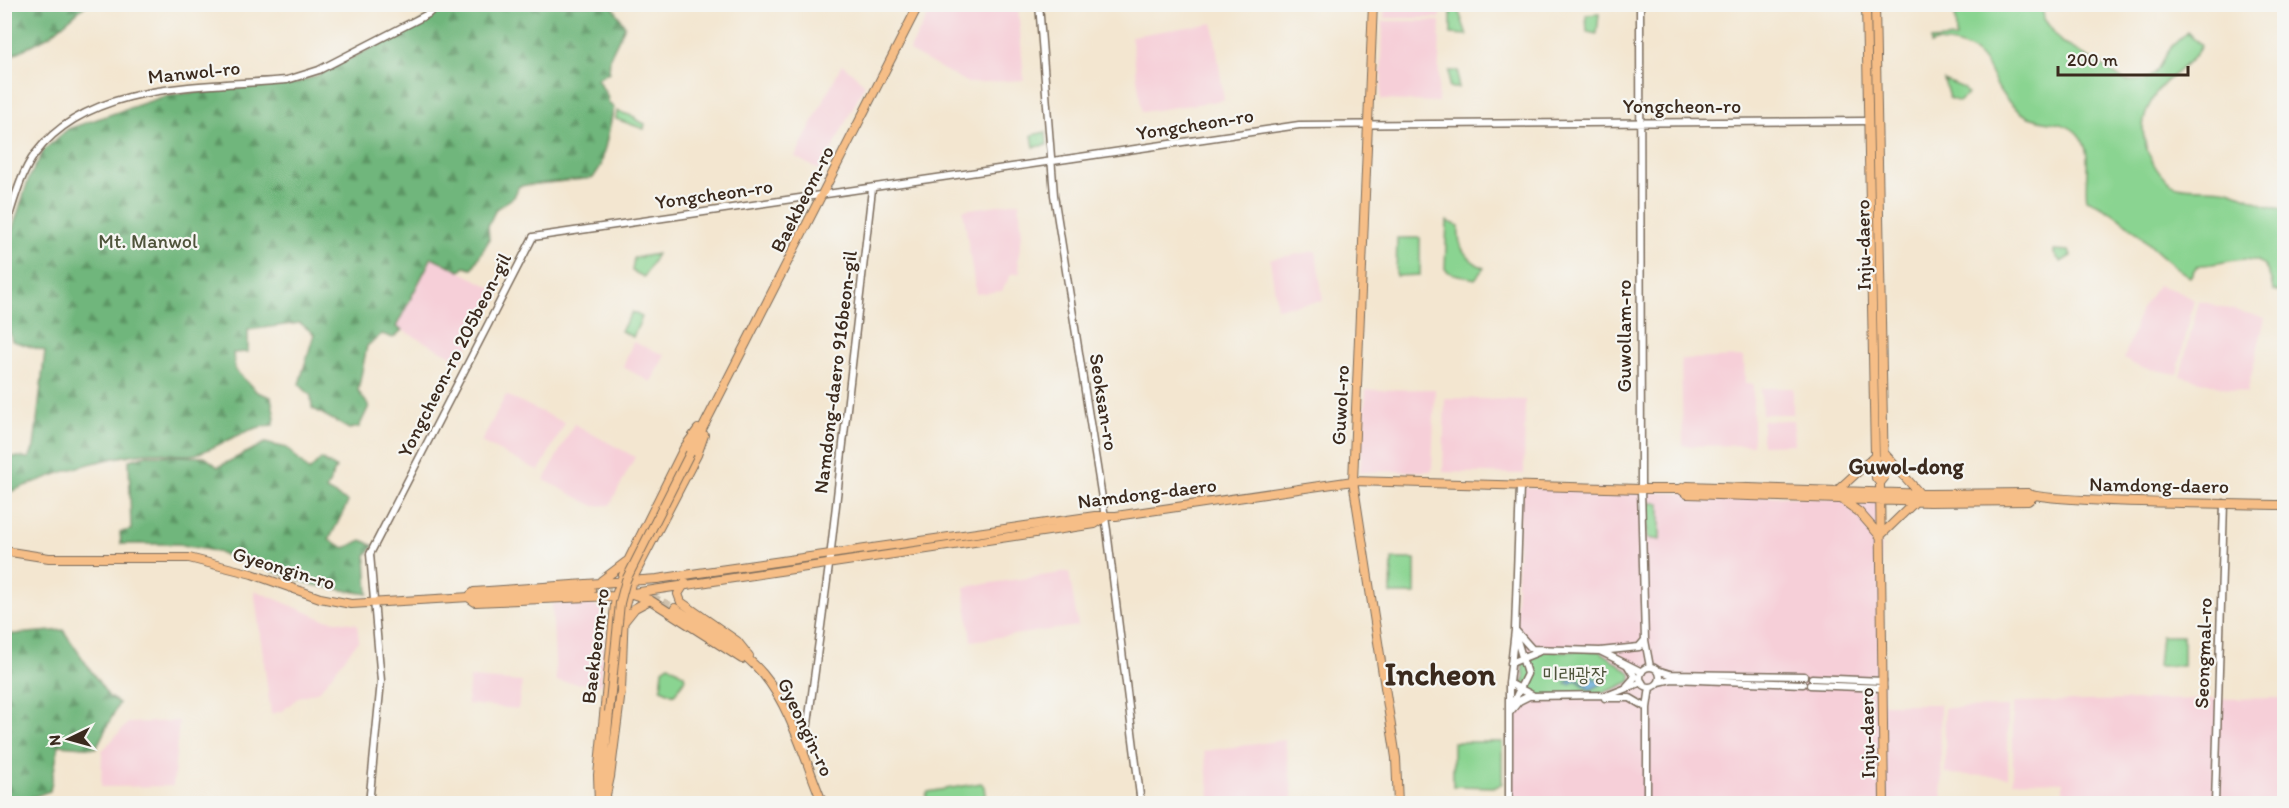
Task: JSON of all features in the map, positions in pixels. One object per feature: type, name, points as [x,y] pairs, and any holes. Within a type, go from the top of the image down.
[{"type":"main road","name":"Baekbeom-ro","points":[[601,804],[620,603],[626,577],[919,4]]},
{"type":"main road","name":"Guwol-ro","points":[[1373,4],[1353,481],[1396,758],[1398,804]]},
{"type":"main road","name":"Inju-daero","points":[[1866,4],[1875,456],[1876,478],[1880,483]]},
{"type":"main road","name":"Inju-daero","points":[[1875,4],[1884,453],[1884,478],[1880,483],[1884,804]]},
{"type":"main road","name":"Baekbeom-ro","points":[[601,804],[597,782],[616,595],[628,561],[684,448],[713,408]]},
{"type":"main road","name":"Baekbeom-ro","points":[[601,804],[609,785],[621,691],[622,625],[627,593],[697,455],[713,408]]},
{"type":"main road","points":[[1875,456],[1837,494],[1852,506],[1880,536],[1918,498],[1884,453]]},
{"type":"main road","name":"Namdong-daero","points":[[830,559],[1095,524],[1105,517],[1353,481],[1520,487],[1680,489],[1687,494],[1837,494],[2028,501],[2033,497],[2284,505]]},
{"type":"main road","name":"Gyeongin-ro","points":[[4,551],[57,558],[189,558],[252,574],[320,598],[351,603],[593,592]]},
{"type":"main road","points":[[604,578],[620,581],[657,579],[830,559]]},
{"type":"main road","points":[[593,592],[616,595],[830,559]]},
{"type":"main road","points":[[593,592],[604,578],[628,561]]},
{"type":"main road","points":[[641,563],[646,573],[657,579]]},
{"type":"main road","points":[[676,608],[679,590],[685,583]]},
{"type":"main road","points":[[593,592],[608,603],[613,614]]},
{"type":"main road","name":"Gyeongin-ro","points":[[627,593],[676,608],[756,667],[775,691],[823,804]]},
{"type":"main road","points":[[622,625],[635,608],[650,600]]},
{"type":"street","name":"Manwol-ro","points":[[4,231],[23,175],[33,156],[58,130],[74,119],[103,105],[136,94],[287,80],[311,73],[428,14],[440,4]]},
{"type":"street","name":"Seoksan-ro","points":[[1039,4],[1054,195],[1105,517],[1142,804]]},
{"type":"street","name":"Guwollam-ro","points":[[1641,4],[1639,123],[1641,489],[1645,640],[1650,667]]},
{"type":"street","name":"Yongcheon-ro","points":[[533,237],[1299,125],[1868,121]]},
{"type":"street","name":"Namdong-daero 916beon-gil","points":[[804,758],[830,559],[872,189]]},
{"type":"street","name":"Yongcheon-ro 205beon-gil","points":[[369,804],[381,681],[370,554],[533,237]]},
{"type":"street","points":[[1509,804],[1509,683],[1515,630],[1520,487]]},
{"type":"street","name":"Seongmal-ro","points":[[2215,804],[2224,503]]},
{"type":"street","points":[[1515,630],[1528,647],[1542,651],[1600,651],[1639,647],[1645,640]]},
{"type":"street","points":[[1510,712],[1518,689],[1527,674],[1515,630]]},
{"type":"street","points":[[1511,663],[1542,651]]},
{"type":"street","points":[[1600,651],[1642,672]]},
{"type":"street","points":[[1624,689],[1634,680],[1635,676],[1626,663]]},
{"type":"street","points":[[1642,672],[1650,667],[1670,674],[1804,676],[1822,680],[1883,684]]},
{"type":"street","points":[[1657,670],[1659,682]]},
{"type":"street","points":[[1641,682],[1642,672]]},
{"type":"street","points":[[1803,684],[1804,676]]},
{"type":"street","points":[[1810,685],[1812,678]]},
{"type":"street","points":[[1650,687],[1672,679],[1810,685],[1883,684]]},
{"type":"street","points":[[1599,696],[1641,682]]},
{"type":"street","points":[[1641,682],[1650,687]]},
{"type":"street","points":[[1509,683],[1534,696]]},
{"type":"street","points":[[1647,804],[1647,708],[1650,687]]},
{"type":"street","points":[[1510,712],[1524,698],[1534,696],[1630,698],[1647,708]]},
{"type":"shaded area","points":[[934,4],[1018,5],[1024,80],[968,83],[909,51]]},
{"type":"shaded area","points":[[1385,5],[1440,5],[1440,18],[1384,18]]},
{"type":"shaded area","points":[[1383,21],[1440,21],[1438,102],[1381,100]]},
{"type":"shaded area","points":[[1213,23],[1224,100],[1142,112],[1131,36]]},
{"type":"shaded area","points":[[842,64],[865,84],[821,171],[795,157]]},
{"type":"shaded area","points":[[1019,202],[1022,235],[1018,259],[1020,273],[1011,274],[1002,291],[976,294],[963,210]]},
{"type":"shaded area","points":[[1316,251],[1323,301],[1277,308],[1270,259]]},
{"type":"shaded area","points":[[432,257],[496,290],[461,361],[396,327]]},
{"type":"shaded area","points":[[2158,285],[2194,300],[2177,374],[2139,367],[2124,359],[2141,309]]},
{"type":"shaded area","points":[[2199,301],[2265,318],[2247,393],[2180,376]]},
{"type":"shaded area","points":[[633,342],[665,355],[651,382],[623,367]]},
{"type":"shaded area","points":[[1744,357],[1745,384],[1753,384],[1753,445],[1683,446],[1681,359]]},
{"type":"shaded area","points":[[1761,388],[1793,388],[1793,414],[1762,414]]},
{"type":"shaded area","points":[[1435,389],[1432,471],[1360,472],[1366,390]]},
{"type":"shaded area","points":[[506,395],[565,423],[539,471],[481,442]]},
{"type":"shaded area","points":[[1445,398],[1525,400],[1524,474],[1443,472]]},
{"type":"shaded area","points":[[1793,420],[1794,444],[1762,445],[1762,421]]},
{"type":"shaded area","points":[[574,424],[635,457],[610,505],[594,506],[544,480]]},
{"type":"shaded area","points":[[1520,487],[1880,500],[1883,704],[1940,704],[1942,803],[1509,804]]},
{"type":"shaded area","points":[[1069,572],[1078,626],[971,641],[964,587]]},
{"type":"shaded area","points":[[254,590],[323,619],[357,624],[359,640],[319,691],[299,697],[282,711],[271,714]]},
{"type":"shaded area","points":[[590,602],[601,609],[606,622],[601,685],[559,682],[556,680],[552,603]]},
{"type":"shaded area","points":[[470,678],[522,682],[518,709],[467,704]]},
{"type":"shaded area","points":[[2284,698],[2284,803],[2063,803],[2063,782],[2013,781],[2013,702]]},
{"type":"shaded area","points":[[2008,707],[2008,777],[1946,774],[1944,708]]},
{"type":"shaded area","points":[[179,721],[173,786],[101,787],[102,751],[128,723]]},
{"type":"shaded area","points":[[1285,740],[1294,803],[1211,803],[1204,751]]},
{"type":"green space","points":[[5,4],[86,5],[49,36],[5,59]]},
{"type":"green space","name":"Mt. Manwol","points":[[447,5],[612,5],[625,26],[610,57],[609,72],[597,79],[607,95],[609,104],[614,107],[601,166],[593,178],[519,186],[514,197],[496,209],[488,226],[489,240],[472,269],[465,267],[460,271],[432,257],[396,327],[402,330],[393,338],[382,334],[367,346],[358,391],[369,406],[359,427],[349,429],[312,408],[311,396],[299,384],[314,334],[300,323],[248,330],[248,352],[233,353],[235,370],[257,392],[271,397],[275,418],[273,425],[253,429],[196,454],[128,455],[56,474],[5,494],[5,456],[29,458],[34,447],[45,351],[12,341],[5,315],[5,243],[12,231],[29,178],[44,150],[68,129],[168,95],[297,83],[318,75],[411,28]]},
{"type":"green space","points":[[1955,5],[2042,5],[2044,19],[2061,42],[2125,81],[2146,80],[2156,72],[2170,48],[2187,32],[2201,46],[2191,60],[2157,91],[2148,107],[2143,130],[2149,155],[2164,178],[2178,186],[2228,190],[2269,206],[2284,209],[2284,292],[2273,291],[2270,276],[2264,266],[2248,259],[2201,265],[2196,267],[2190,277],[2164,258],[2115,215],[2087,200],[2086,149],[2077,133],[2065,126],[2025,115],[2000,91],[1982,59],[1972,50],[1935,42],[1931,45],[1931,40],[1956,38]]},
{"type":"green space","points":[[1451,7],[1458,9],[1467,35],[1451,34]]},
{"type":"green space","points":[[1599,14],[1597,34],[1587,32],[1586,15]]},
{"type":"green space","points":[[1449,71],[1458,71],[1458,88],[1449,88]]},
{"type":"green space","points":[[1944,80],[1964,88],[1968,94],[1959,102],[1949,98]]},
{"type":"green space","points":[[617,111],[635,117],[645,124],[644,129],[616,119]]},
{"type":"green space","points":[[1046,132],[1047,145],[1034,147],[1032,135]]},
{"type":"green space","points":[[1447,221],[1459,226],[1461,246],[1467,256],[1484,268],[1475,279],[1450,273],[1445,269]]},
{"type":"green space","points":[[1397,238],[1420,238],[1420,275],[1396,276]]},
{"type":"green space","points":[[2054,250],[2069,251],[2071,256],[2061,262],[2054,254]]},
{"type":"green space","points":[[657,254],[644,277],[632,271],[634,258]]},
{"type":"green space","points":[[632,312],[642,317],[633,337],[621,331]]},
{"type":"green space","points":[[265,443],[287,448],[309,471],[321,459],[336,468],[326,490],[348,502],[329,540],[345,548],[362,540],[374,546],[366,555],[368,594],[313,585],[214,551],[178,544],[121,544],[120,532],[131,530],[129,460],[147,455],[205,457],[218,467]]},
{"type":"green space","points":[[1647,503],[1660,503],[1660,540],[1647,538]]},
{"type":"green space","points":[[1392,559],[1415,559],[1415,594],[1391,594]]},
{"type":"green space","points":[[63,630],[109,697],[119,703],[96,748],[59,745],[50,791],[27,799],[28,803],[5,803],[5,635]]},
{"type":"green space","points":[[2161,636],[2183,636],[2183,666],[2158,666]]},
{"type":"green space","name":"미래광장","points":[[1542,651],[1600,651],[1631,673],[1631,681],[1605,692],[1575,697],[1546,697],[1518,689],[1525,679],[1521,658]]},
{"type":"green space","points":[[669,665],[684,675],[685,679],[674,695],[661,689],[663,669]]},
{"type":"green space","points":[[1453,742],[1502,742],[1502,783],[1496,787],[1453,786]]},
{"type":"green space","points":[[981,783],[984,786],[986,803],[927,803],[928,792]]},
{"type":"water","points":[[1597,666],[1602,668],[1606,674],[1602,684],[1590,690],[1576,680],[1570,684],[1566,683],[1576,676],[1583,683],[1588,684],[1587,675],[1593,672],[1592,678],[1598,680],[1601,670]]},
{"type":"tunnel","points":[[591,590],[623,589]]},
{"type":"tunnel","points":[[641,592],[675,608]]},
{"type":"district","name":"Guwol-dong","points":[[1906,466]]},
{"type":"district","name":"Incheon","points":[[1440,674]]}]
